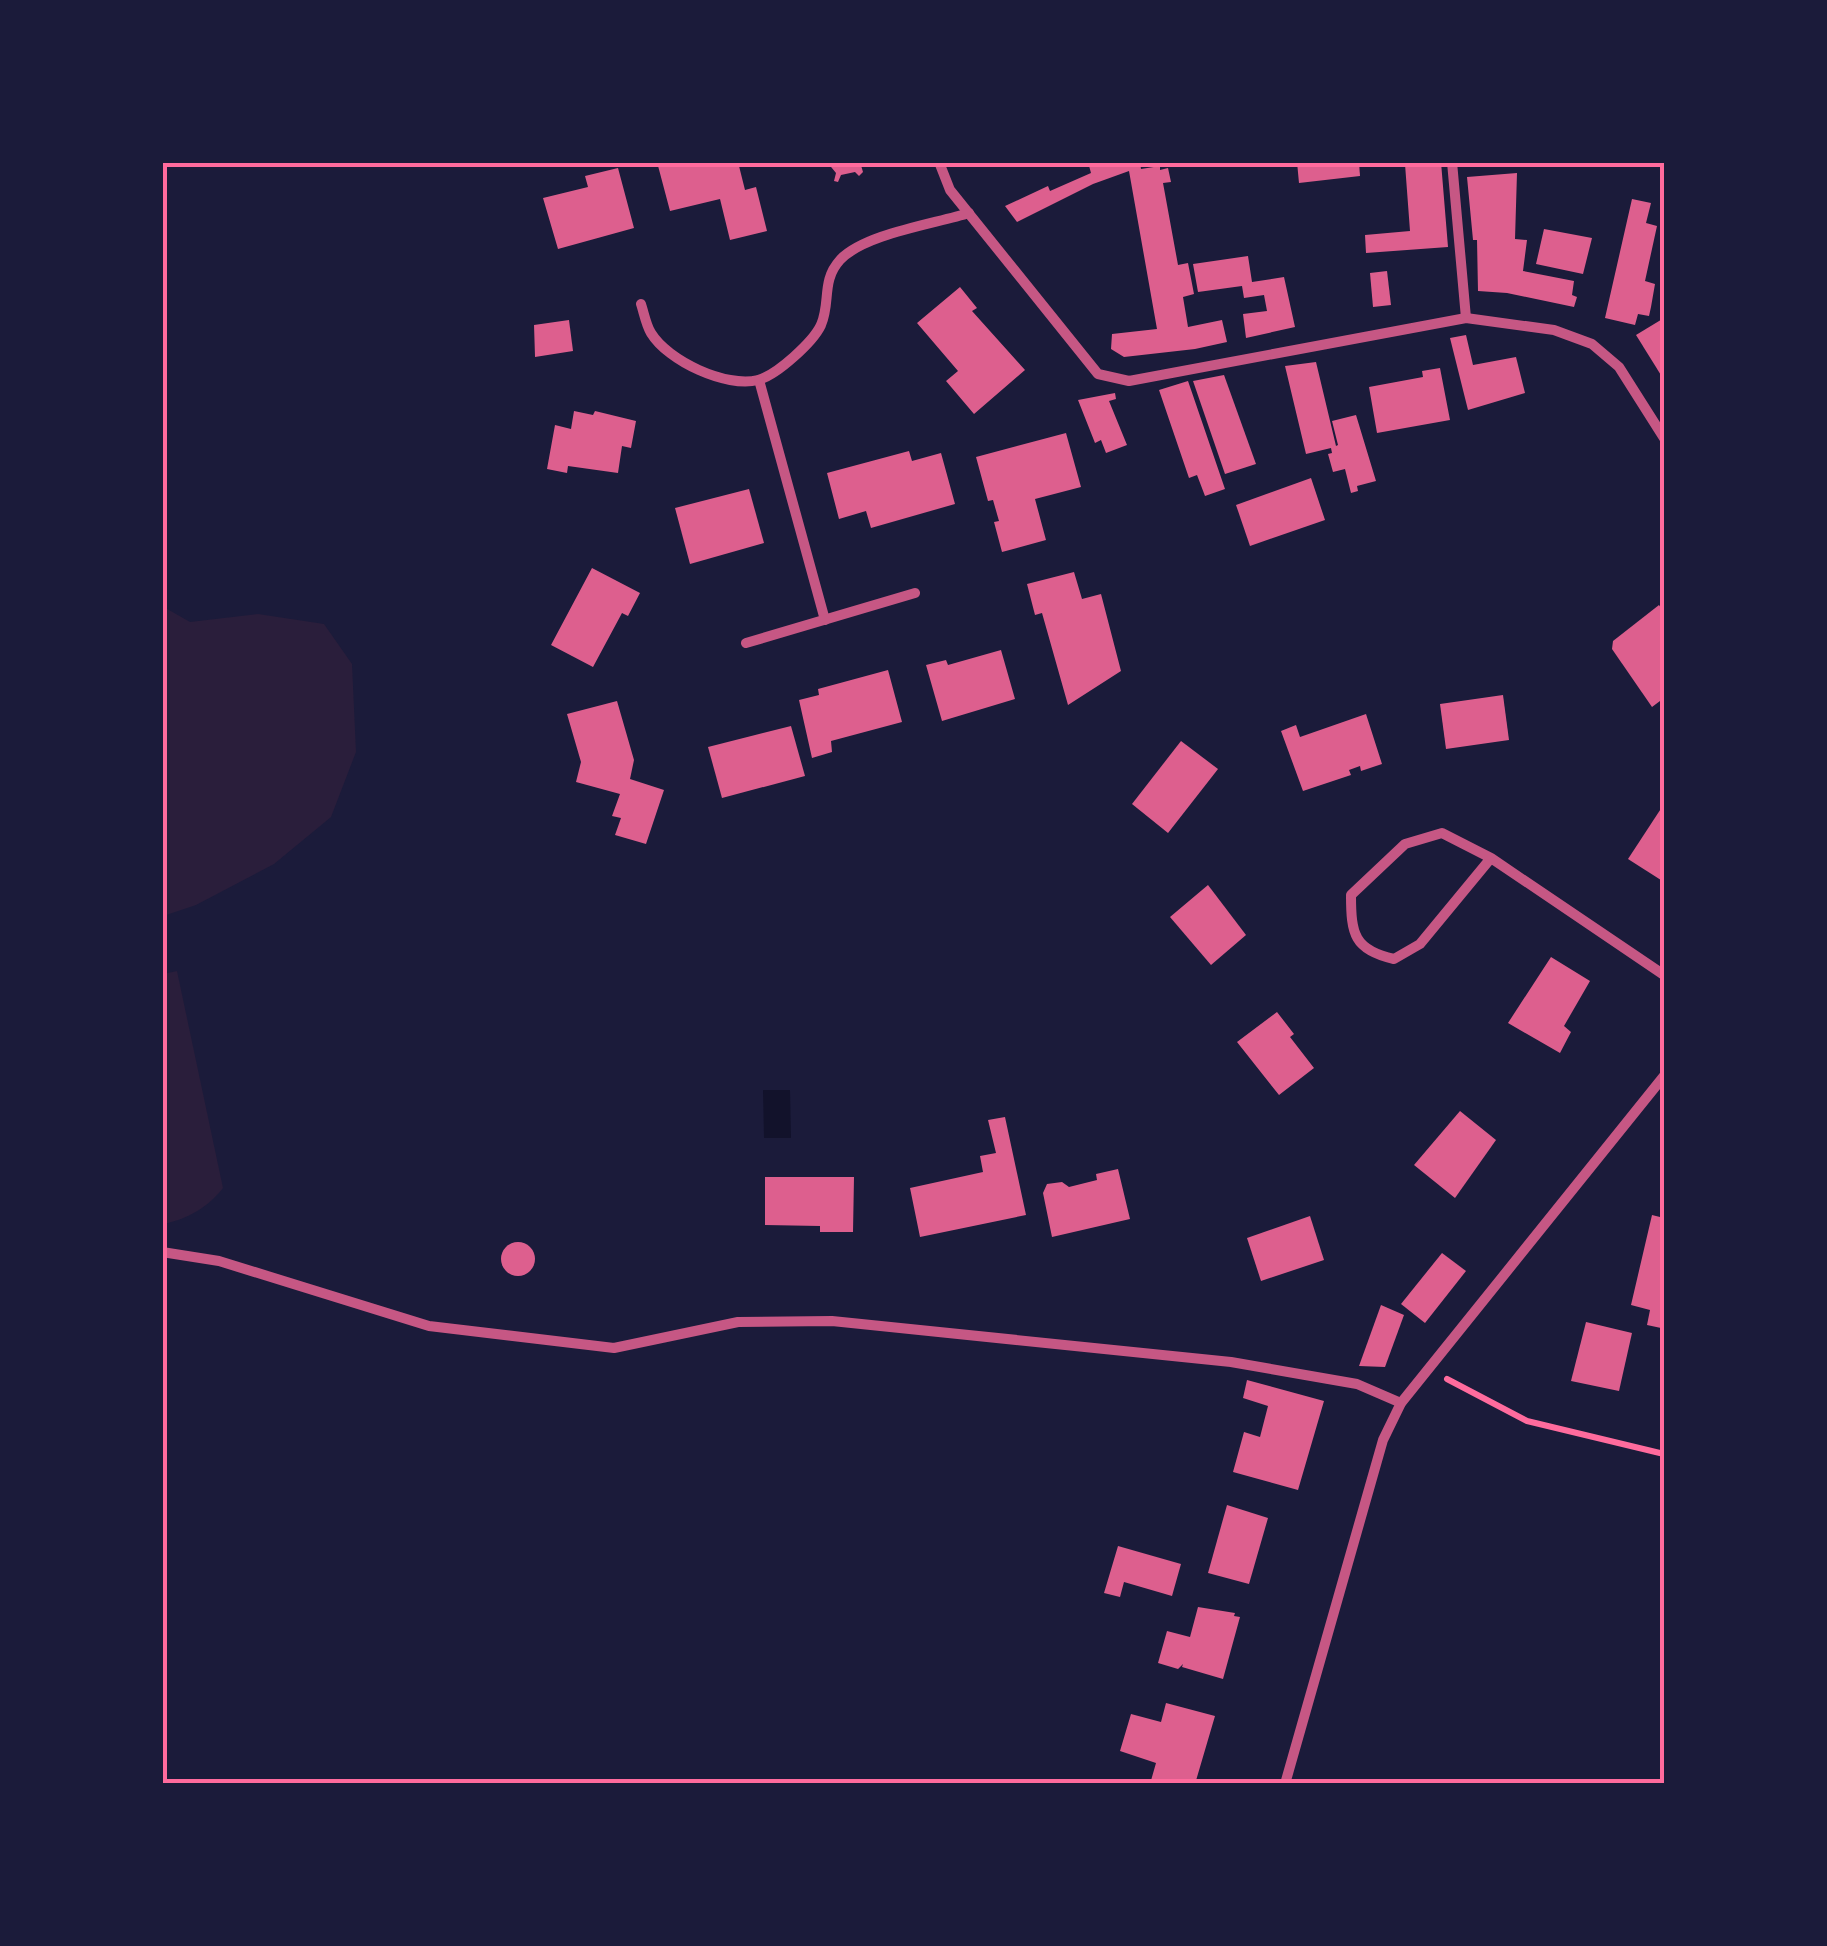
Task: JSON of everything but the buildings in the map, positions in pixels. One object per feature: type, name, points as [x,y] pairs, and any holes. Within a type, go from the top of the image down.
[{"type":"street","points":[[938,162],[950,190],[1098,374],[1130,381],[1466,318],[1554,330],[1592,344],[1618,367],[1664,438]]},
{"type":"street","points":[[1452,162],[1466,318]]},
{"type":"street","points":[[641,304],[650,333],[676,359],[714,377],[758,380],[796,356],[821,324],[826,280],[840,260],[860,245],[968,213]]},
{"type":"street","points":[[758,380],[826,620]]},
{"type":"street","points":[[746,643],[915,593]]},
{"type":"street","points":[[1490,858],[1420,944],[1394,958],[1372,954],[1359,942],[1351,926],[1351,895],[1406,844],[1442,833],[1490,858],[1664,975]]},
{"type":"street","points":[[1285,1784],[1382,1440],[1400,1403],[1664,1076]]},
{"type":"street","points":[[162,1252],[219,1262],[430,1326],[614,1348],[738,1322],[832,1321],[1231,1362],[1357,1384],[1400,1403]]},
{"type":"path","points":[[1428,1370],[1527,1420],[1664,1454]]},
{"type":"shaded area","points":[[162,606],[190,622],[258,614],[324,624],[352,664],[356,752],[331,817],[274,864],[196,905],[163,916]]},
{"type":"shaded area","points":[[177,971],[223,1188],[197,1211],[164,1224],[163,974]]},
{"type":"shaded area","points":[[763,1090],[790,1090],[791,1138],[764,1138]]}]
